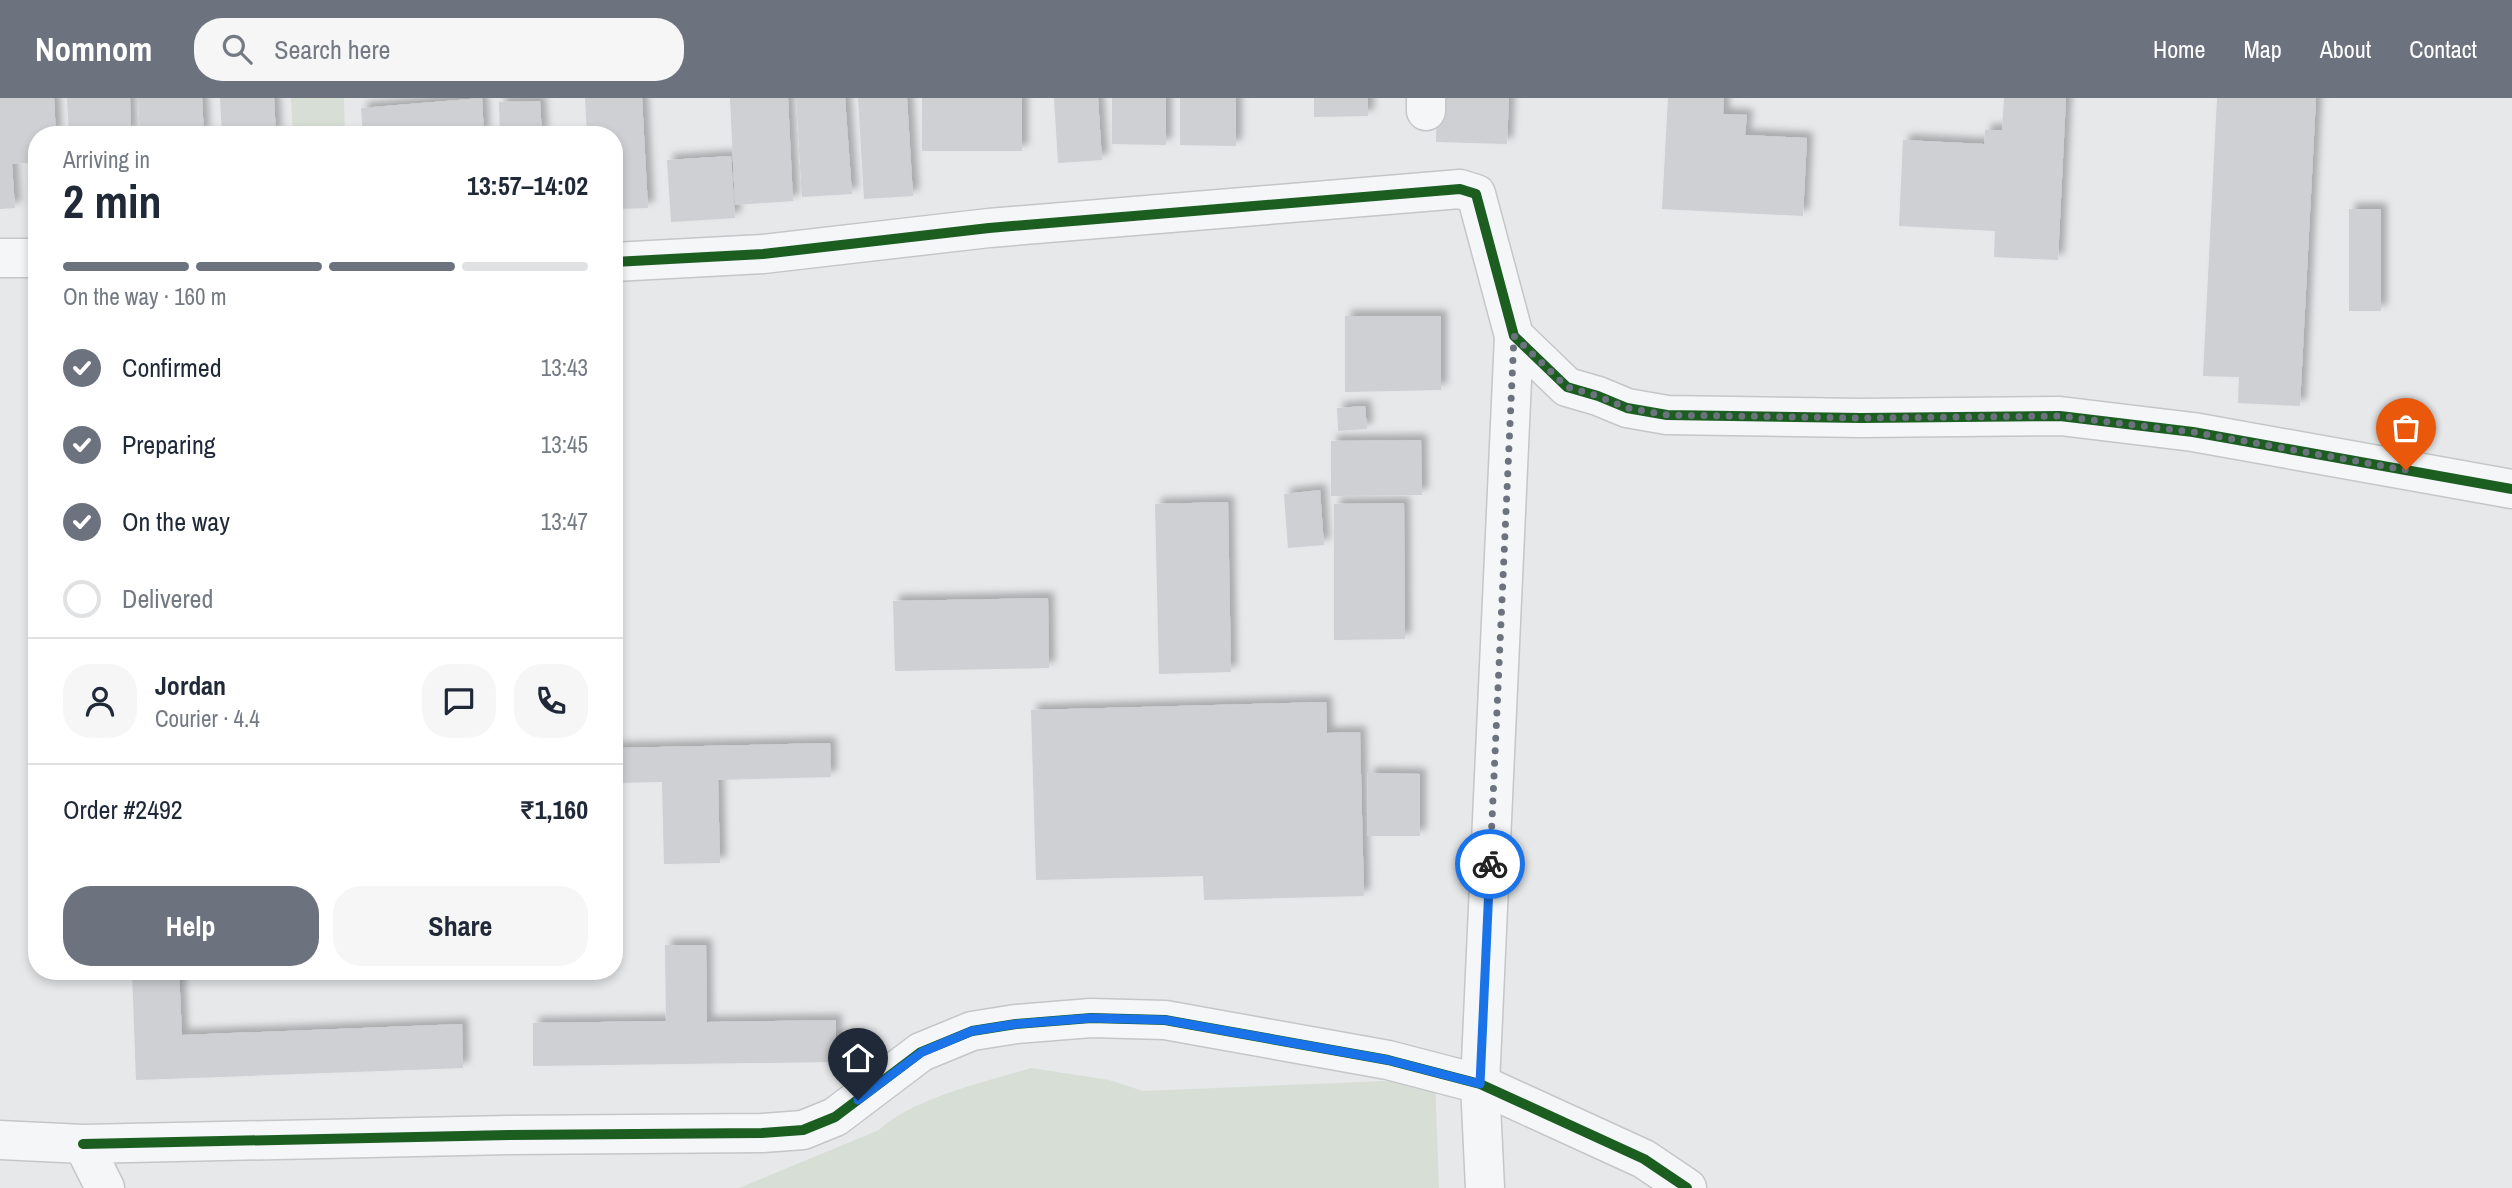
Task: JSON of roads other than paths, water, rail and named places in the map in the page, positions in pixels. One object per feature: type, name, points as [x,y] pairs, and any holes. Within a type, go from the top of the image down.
[{"type":"street","points":[[623,262],[763,254],[989,228],[1460,189],[1476,194],[1514,336],[1480,1084],[1485,1188]]},
{"type":"street","points":[[0,258],[28,258]]},
{"type":"street","points":[[1514,336],[1567,387],[1627,408],[1667,415],[1861,418],[2060,416],[2193,432],[2512,489]]},
{"type":"street","points":[[0,1140],[83,1143],[762,1133],[803,1130],[835,1117],[922,1052],[972,1031],[1016,1024],[1091,1018],[1165,1020],[1388,1060],[1480,1084],[1644,1159],[1687,1188]]},
{"type":"street","points":[[83,1143],[105,1188]]}]
